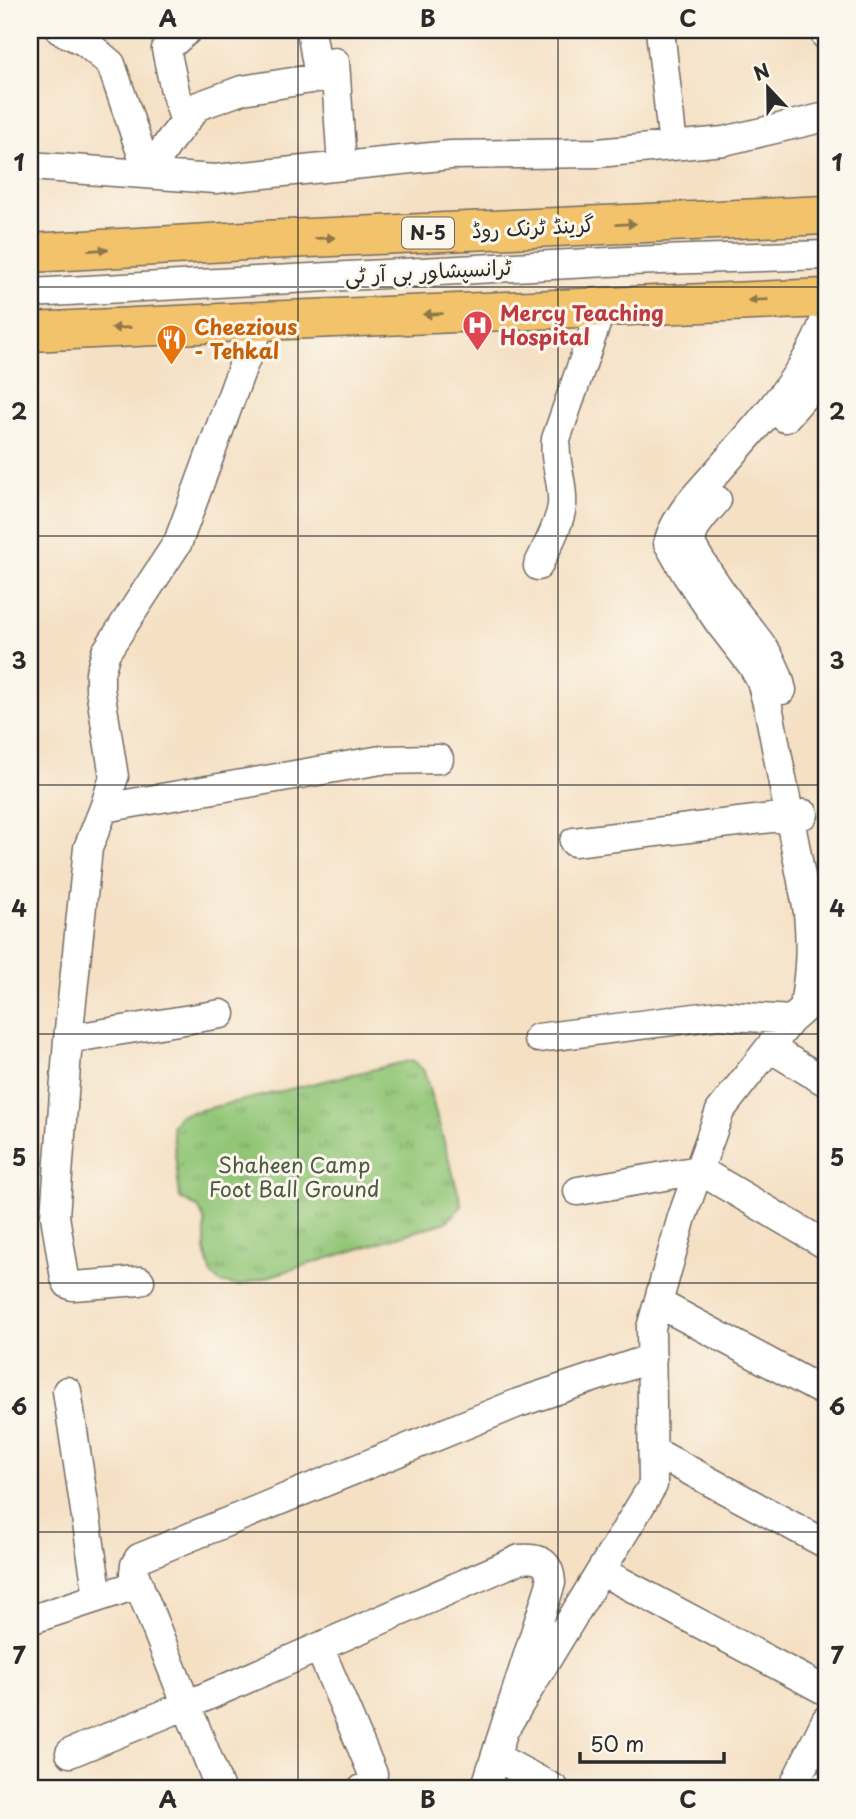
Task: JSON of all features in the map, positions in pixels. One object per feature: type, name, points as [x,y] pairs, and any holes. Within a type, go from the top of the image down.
[{"type":"highway","name":"گرینڈ ٹرنک روڈ","points":[[30,253],[826,215]]},
{"type":"highway","points":[[30,332],[826,298]]},
{"type":"street","points":[[60,30],[85,42],[111,64],[148,173]]},
{"type":"street","points":[[185,122],[166,49],[188,30]]},
{"type":"street","points":[[312,30],[317,65],[335,62],[342,166]]},
{"type":"street","points":[[660,30],[673,146]]},
{"type":"street","points":[[826,30],[826,36]]},
{"type":"street","points":[[148,173],[198,106],[242,90],[336,75]]},
{"type":"street","points":[[30,166],[215,179],[451,155],[598,153],[724,141],[826,117]]},
{"type":"street","name":"ٹرانسپشاور بی آر ٹی","points":[[30,293],[627,261],[826,255]]},
{"type":"street","points":[[538,566],[559,519],[562,504],[556,439],[601,307]]},
{"type":"street","points":[[826,315],[807,358],[792,380],[684,510],[673,527],[668,543],[686,574],[761,681],[826,913]]},
{"type":"street","points":[[140,1281],[73,1286],[68,1284],[55,1216],[68,1039],[88,848],[114,777],[100,689],[100,673],[106,652],[178,542],[262,321]]},
{"type":"street","points":[[797,1015],[809,976],[811,943],[778,671],[765,648],[733,608],[698,556],[692,546],[691,537],[697,524],[811,388],[826,366]]},
{"type":"street","points":[[104,808],[381,760],[439,759]]},
{"type":"street","points":[[574,842],[797,815]]},
{"type":"street","points":[[504,1730],[653,1485],[651,1328],[682,1217],[720,1111],[823,985],[826,974]]},
{"type":"street","points":[[68,1039],[221,1014]]},
{"type":"street","points":[[538,1038],[718,1015],[797,1015]]},
{"type":"street","points":[[770,1048],[826,1082]]},
{"type":"street","points":[[578,1191],[699,1170],[826,1245]]},
{"type":"street","points":[[658,1303],[826,1393]]},
{"type":"street","points":[[220,1789],[134,1573],[139,1559],[518,1403],[652,1357]]},
{"type":"street","points":[[67,1391],[98,1597]]},
{"type":"street","points":[[653,1451],[826,1545]]},
{"type":"street","points":[[70,1753],[187,1705],[520,1559],[534,1558],[543,1562],[551,1572],[551,1583],[485,1789]]},
{"type":"street","points":[[601,1571],[826,1691]]},
{"type":"street","points":[[30,1620],[138,1584]]},
{"type":"street","points":[[319,1647],[373,1774],[372,1781],[362,1789]]},
{"type":"street","points":[[792,1789],[826,1720]]},
{"type":"street","points":[[496,1758],[505,1789]]},
{"type":"street","points":[[496,1758],[555,1789]]},
{"type":"street","points":[[823,1789],[826,1784]]},
{"type":"green space","name":"Shaheen Camp Foot Ball Ground","points":[[413,1060],[424,1071],[462,1206],[446,1222],[238,1286],[220,1282],[212,1276],[205,1250],[205,1222],[199,1208],[180,1198],[172,1126],[180,1115]]},
{"type":"place","name":"Mercy Teaching Hospital","points":[[477,353]]},
{"type":"place","name":"Cheezious - Tehkal","points":[[171,367]]}]
